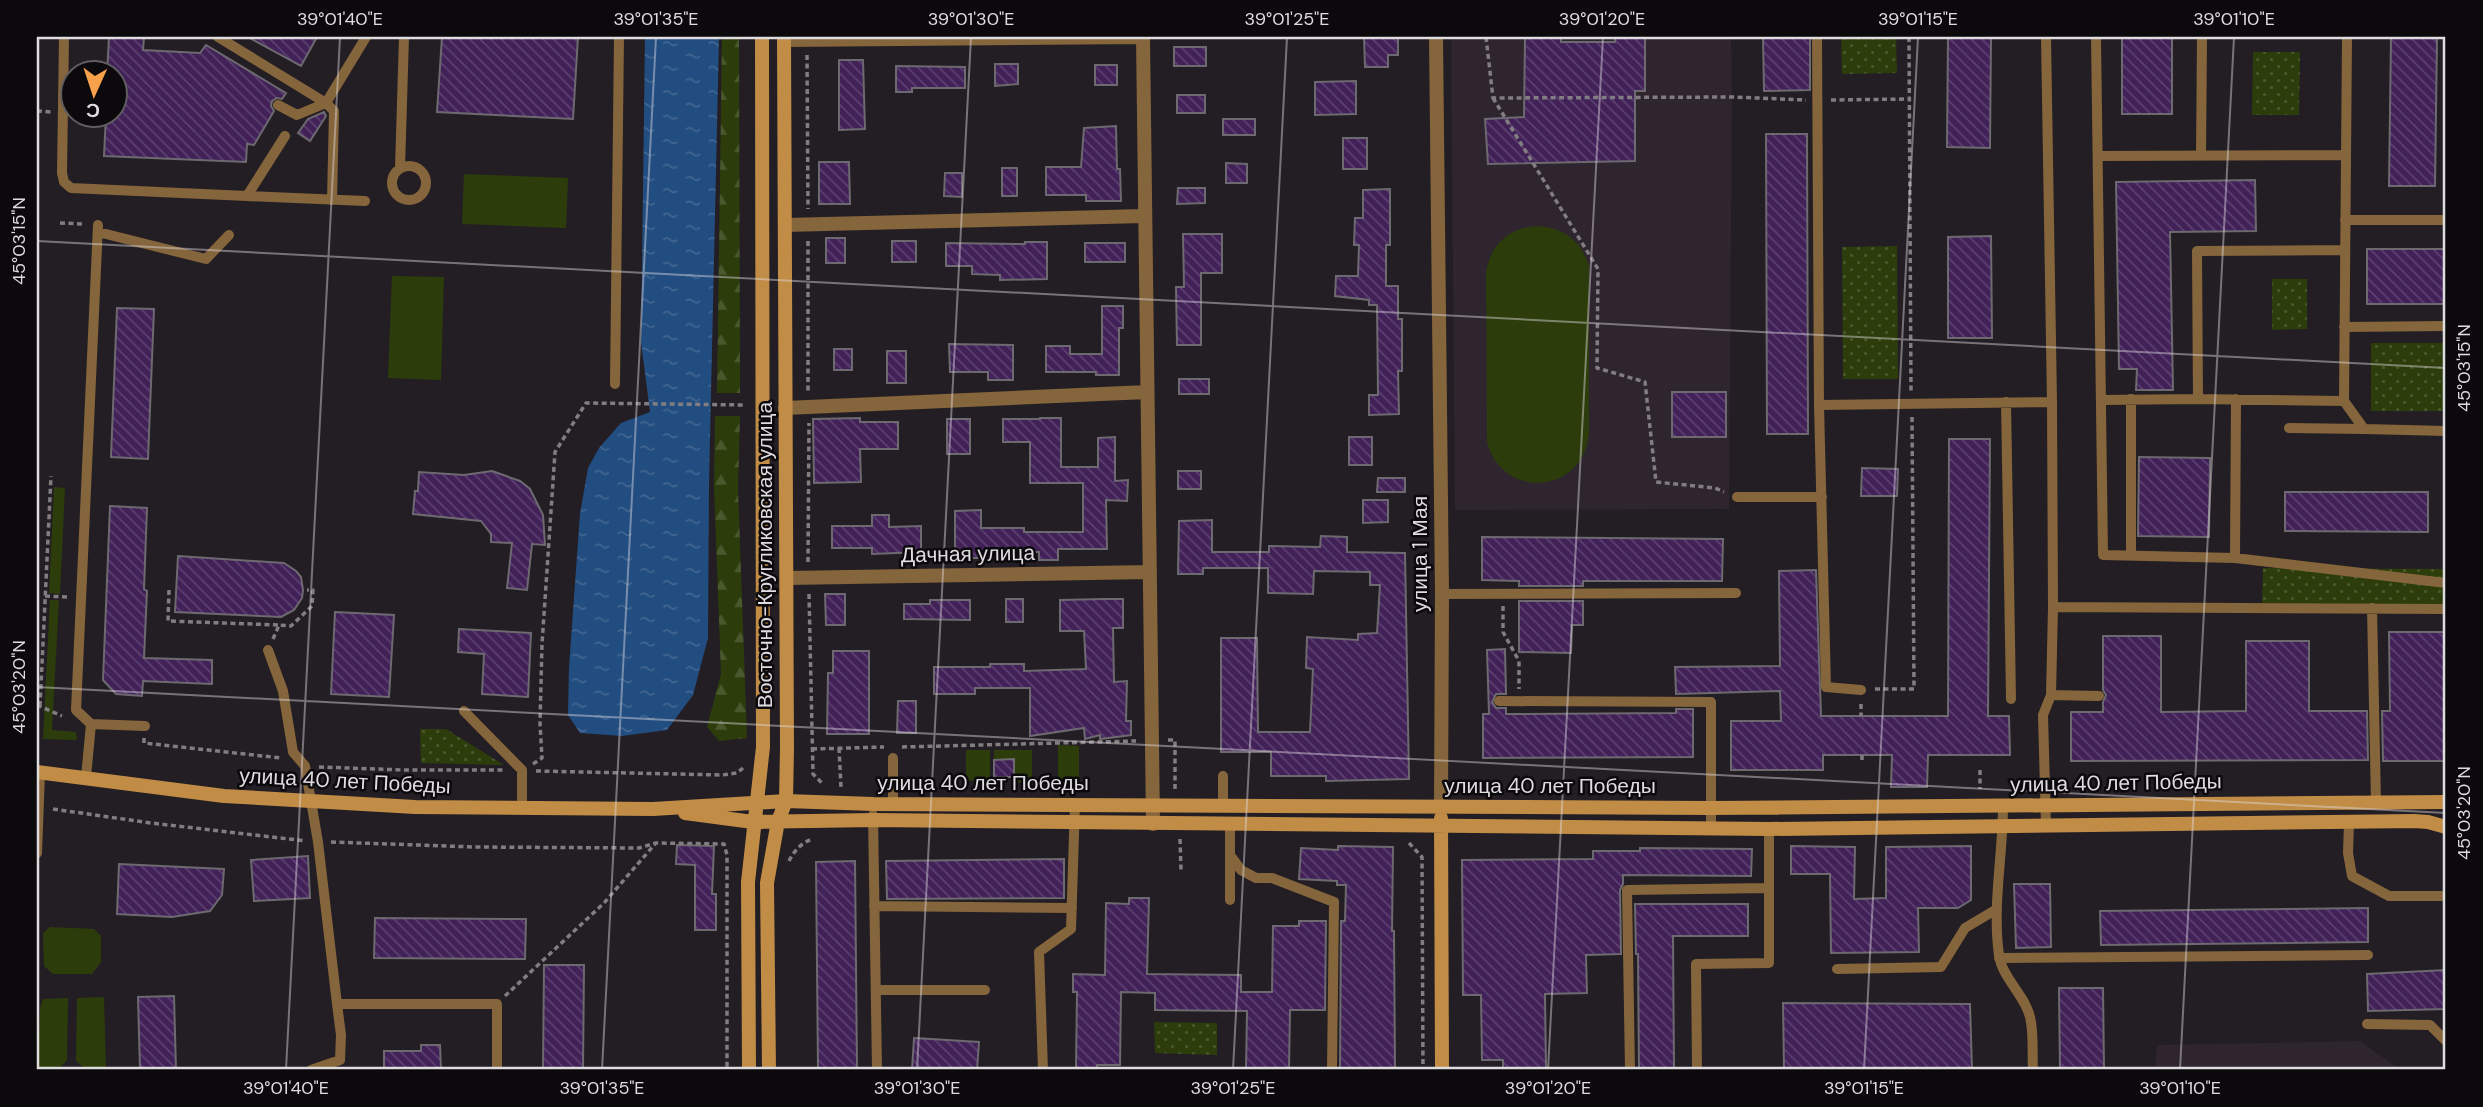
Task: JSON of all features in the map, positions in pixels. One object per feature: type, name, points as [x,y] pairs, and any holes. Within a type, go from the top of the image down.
[{"type":"main road","name":"Восточно-Кругликовская улица","points":[[748,1070],[748,882],[763,747],[762,37]]},
{"type":"main road","name":"Восточно-Кругликовская улица","points":[[769,1070],[767,883],[778,821],[786,801],[784,38]]},
{"type":"main road","name":"улица 40 лет Победы","points":[[38,772],[224,796],[312,803],[522,808],[653,809],[756,801],[873,804],[1712,808],[2446,802]]},
{"type":"main road","name":"улица 1 Мая","points":[[1441,807],[1443,1070]]},
{"type":"main road","name":"улица 40 лет Победы","points":[[653,809],[753,822],[874,820],[1769,828],[2414,821],[2446,827]]},
{"type":"street","points":[[784,38],[1143,37],[1153,824]]},
{"type":"street","name":"улица 1 Мая","points":[[1436,37],[1442,594],[1441,807]]},
{"type":"street","points":[[785,225],[1144,216]]},
{"type":"street","points":[[785,408],[1147,392]]},
{"type":"street","name":"Дачная улица","points":[[787,578],[1150,572]]},
{"type":"lane","points":[[64,37],[64,182],[78,190],[365,201]]},
{"type":"lane","points":[[218,37],[326,103],[334,111],[332,200]]},
{"type":"lane","points":[[278,105],[298,115],[326,103],[366,37]]},
{"type":"lane","points":[[400,168],[404,37]]},
{"type":"lane","points":[[615,384],[619,37]]},
{"type":"lane","points":[[1817,37],[1819,405],[1826,687],[1861,690]]},
{"type":"lane","points":[[2046,37],[2053,607],[2051,695],[2043,715],[2046,826]]},
{"type":"lane","points":[[2096,37],[2103,555],[2235,558],[2446,583]]},
{"type":"lane","points":[[2201,156],[2202,37]]},
{"type":"lane","points":[[2347,37],[2344,401],[2364,429]]},
{"type":"lane","points":[[247,196],[285,136]]},
{"type":"lane","points":[[2098,156],[2346,155]]},
{"type":"lane","points":[[2345,220],[2446,220]]},
{"type":"lane","points":[[145,726],[91,724],[76,710],[96,227],[206,259],[229,234]]},
{"type":"lane","points":[[2198,399],[2197,251],[2345,250]]},
{"type":"lane","points":[[2344,327],[2446,326]]},
{"type":"lane","points":[[2130,555],[2131,399]]},
{"type":"lane","points":[[2235,558],[2236,399]]},
{"type":"lane","points":[[2102,400],[2344,401]]},
{"type":"lane","points":[[2006,402],[2011,699]]},
{"type":"lane","points":[[1819,405],[2052,402]]},
{"type":"lane","points":[[2289,428],[2446,431]]},
{"type":"lane","points":[[1737,497],[1822,497]]},
{"type":"lane","points":[[1442,594],[1736,593]]},
{"type":"lane","points":[[2053,607],[2446,609]]},
{"type":"lane","points":[[2372,608],[2376,803]]},
{"type":"lane","points":[[268,650],[283,691],[293,752],[305,766],[318,842],[341,1035],[340,1060],[312,1070]]},
{"type":"lane","points":[[2051,695],[2099,696]]},
{"type":"lane","points":[[1499,701],[1711,702],[1711,828]]},
{"type":"lane","points":[[464,711],[522,770],[522,808]]},
{"type":"lane","points":[[86,777],[91,724]]},
{"type":"lane","points":[[893,758],[893,803]]},
{"type":"lane","points":[[37,853],[38,772]]},
{"type":"lane","points":[[1223,776],[1223,805]]},
{"type":"lane","points":[[1043,1070],[1039,952],[1071,929],[1075,803]]},
{"type":"lane","points":[[873,804],[877,1070]]},
{"type":"lane","points":[[2003,806],[1997,909],[1999,958],[2009,981],[2030,1015],[2033,1070]]},
{"type":"lane","points":[[2349,823],[2348,853],[2352,876],[2389,896],[2446,896]]},
{"type":"lane","points":[[1230,824],[1230,900]]},
{"type":"lane","points":[[1697,1070],[1696,964],[1769,963],[1769,828]]},
{"type":"lane","points":[[1230,855],[1241,870],[1256,878],[1272,878],[1334,902],[1332,1070]]},
{"type":"lane","points":[[1630,1070],[1627,890],[1768,888]]},
{"type":"lane","points":[[874,906],[1072,908]]},
{"type":"lane","points":[[1837,969],[1941,967],[1965,928],[1997,909]]},
{"type":"lane","points":[[1999,958],[2368,955]]},
{"type":"lane","points":[[876,990],[985,990]]},
{"type":"lane","points":[[337,1004],[496,1004],[497,1070]]},
{"type":"lane","points":[[2367,1024],[2430,1025],[2446,1041]]},
{"type":"path","points":[[1486,37],[1493,98],[1598,268],[1597,368],[1645,382],[1656,481],[1715,488],[1737,497]]},
{"type":"path","points":[[807,40],[808,578],[813,774],[825,786],[841,790],[839,748]]},
{"type":"path","points":[[1493,98],[1909,99]]},
{"type":"path","points":[[60,223],[96,227]]},
{"type":"path","points":[[522,770],[542,758],[541,644],[555,452],[586,403],[750,405]]},
{"type":"path","points":[[40,706],[51,476]]},
{"type":"path","points":[[169,590],[168,621],[291,626],[312,606],[313,590],[307,590]]},
{"type":"path","points":[[1503,594],[1503,632],[1518,661],[1519,701]]},
{"type":"path","points":[[45,596],[81,597]]},
{"type":"path","points":[[268,650],[279,625]]},
{"type":"path","points":[[145,726],[144,743],[288,759],[305,766],[722,775],[737,773],[748,764]]},
{"type":"path","points":[[812,749],[1175,740],[1175,789],[1187,789]]},
{"type":"path","points":[[1862,755],[1862,762]]},
{"type":"path","points":[[1979,770],[1980,790]]},
{"type":"path","points":[[38,808],[318,842],[625,848],[639,848],[656,843],[724,844],[727,855],[727,1070]]},
{"type":"path","points":[[1180,834],[1181,870]]},
{"type":"path","points":[[786,867],[794,853],[807,840]]},
{"type":"path","points":[[496,1004],[604,903],[656,843]]},
{"type":"path","points":[[1422,857],[1423,1070]]},
{"type":"shaded area","points":[[1451,37],[1731,37],[1729,509],[1455,510]]},
{"type":"shaded area","points":[[2360,1041],[2401,1070],[2155,1070],[2157,1045]]},
{"type":"green space","points":[[722,37],[739,37],[740,393],[717,393]]},
{"type":"green space","points":[[1841,37],[1896,37],[1897,73],[1842,74]]},
{"type":"green space","points":[[2253,52],[2300,52],[2299,115],[2252,115]]},
{"type":"green space","points":[[464,174],[568,178],[566,228],[462,224]]},
{"type":"green space","points":[[1536,226],[1555,229],[1570,237],[1581,249],[1589,266],[1589,434],[1584,454],[1573,469],[1558,479],[1541,483],[1524,481],[1508,474],[1495,461],[1487,442],[1488,264],[1502,240],[1517,230]]},
{"type":"green space","points":[[1897,246],[1898,379],[1843,379],[1842,247]]},
{"type":"green space","points":[[392,276],[444,277],[441,380],[388,378]]},
{"type":"green space","points":[[2272,279],[2307,279],[2307,329],[2272,330]]},
{"type":"green space","points":[[2371,343],[2446,343],[2446,411],[2371,411]]},
{"type":"green space","points":[[715,416],[740,416],[738,489],[747,738],[719,741],[707,727],[721,674],[714,488]]},
{"type":"green space","points":[[54,487],[65,488],[60,594],[49,593]]},
{"type":"green space","points":[[2263,568],[2446,569],[2446,606],[2262,603]]},
{"type":"green space","points":[[50,600],[59,600],[52,730],[76,732],[77,740],[43,739]]},
{"type":"green space","points":[[420,729],[446,729],[504,765],[421,763]]},
{"type":"green space","points":[[1058,745],[1079,746],[1079,779],[1058,779]]},
{"type":"green space","points":[[966,750],[990,750],[990,780],[966,781]]},
{"type":"green space","points":[[994,750],[1032,750],[1032,783],[1014,783],[1013,760],[994,760]]},
{"type":"green space","points":[[50,927],[94,929],[101,936],[101,962],[92,974],[53,974],[44,966],[43,933]]},
{"type":"green space","points":[[104,997],[106,1070],[87,1070],[76,1061],[77,998]]},
{"type":"green space","points":[[68,998],[67,1060],[58,1070],[38,1070],[40,1008],[43,999]]},
{"type":"green space","points":[[1154,1022],[1217,1023],[1217,1055],[1155,1053]]},
{"type":"water","points":[[645,37],[719,37],[708,638],[693,695],[667,730],[622,736],[580,733],[568,715],[569,667],[580,514],[588,468],[599,448],[621,423],[650,412],[641,342]]},
{"type":"building","points":[[109,37],[144,37],[143,50],[200,53],[206,45],[286,93],[282,99],[272,101],[274,111],[254,145],[247,144],[246,162],[104,156],[105,130],[130,130],[130,60],[108,60]]},
{"type":"building","points":[[248,37],[317,37],[301,66]]},
{"type":"building","points":[[442,37],[578,37],[573,119],[437,112]]},
{"type":"building","points":[[1364,37],[1398,37],[1398,55],[1388,55],[1388,67],[1365,67]]},
{"type":"building","points":[[1525,37],[1561,37],[1561,42],[1615,42],[1615,37],[1645,37],[1645,91],[1635,91],[1635,161],[1488,164],[1485,119],[1524,117]]},
{"type":"building","points":[[1763,37],[1810,37],[1810,90],[1764,91]]},
{"type":"building","points":[[1948,37],[1991,37],[1990,148],[1947,147]]},
{"type":"building","points":[[2122,37],[2172,37],[2172,114],[2122,114]]},
{"type":"building","points":[[2391,37],[2437,37],[2435,186],[2389,186]]},
{"type":"building","points":[[1174,47],[1206,47],[1206,66],[1174,66]]},
{"type":"building","points":[[839,60],[863,60],[865,129],[839,130]]},
{"type":"building","points":[[995,64],[1018,64],[1018,84],[995,86]]},
{"type":"building","points":[[1095,65],[1117,65],[1117,85],[1095,85]]},
{"type":"building","points":[[896,66],[965,67],[965,88],[912,88],[912,92],[896,92]]},
{"type":"building","points":[[1356,81],[1356,114],[1315,115],[1315,82]]},
{"type":"building","points":[[1177,95],[1205,95],[1205,113],[1177,113]]},
{"type":"building","points":[[324,112],[326,116],[310,141],[298,133],[308,119]]},
{"type":"building","points":[[1223,119],[1255,119],[1255,135],[1223,135]]},
{"type":"building","points":[[1116,126],[1121,201],[1086,201],[1086,195],[1046,195],[1046,167],[1081,167],[1084,128]]},
{"type":"building","points":[[1766,134],[1807,134],[1808,434],[1767,434]]},
{"type":"building","points":[[1343,138],[1367,138],[1367,169],[1343,169]]},
{"type":"building","points":[[819,162],[849,162],[850,204],[819,204]]},
{"type":"building","points":[[1226,163],[1247,164],[1247,183],[1226,183]]},
{"type":"building","points":[[1002,168],[1017,168],[1017,196],[1002,196]]},
{"type":"building","points":[[945,173],[962,173],[962,197],[944,196]]},
{"type":"building","points":[[2255,180],[2256,231],[2170,232],[2173,390],[2136,390],[2137,369],[2119,369],[2116,182]]},
{"type":"building","points":[[1178,188],[1205,188],[1205,203],[1177,204]]},
{"type":"building","points":[[1390,189],[1390,245],[1386,245],[1386,286],[1398,286],[1398,319],[1402,319],[1402,371],[1398,371],[1399,414],[1369,415],[1369,395],[1378,395],[1377,305],[1369,305],[1369,300],[1335,296],[1336,276],[1358,276],[1359,245],[1354,245],[1355,218],[1363,218],[1363,190]]},
{"type":"building","points":[[1183,234],[1222,234],[1222,273],[1201,273],[1201,345],[1177,345],[1176,287],[1184,287]]},
{"type":"building","points":[[1991,236],[1992,338],[1948,338],[1948,237]]},
{"type":"building","points":[[826,238],[845,238],[845,263],[826,263]]},
{"type":"building","points":[[892,241],[916,241],[916,262],[892,262]]},
{"type":"building","points":[[1047,242],[1047,279],[1000,280],[1000,275],[972,274],[972,266],[946,266],[946,243]]},
{"type":"building","points":[[1085,243],[1125,243],[1125,262],[1085,262]]},
{"type":"building","points":[[2367,249],[2446,249],[2446,304],[2367,304]]},
{"type":"building","points":[[1102,306],[1123,306],[1123,328],[1119,328],[1119,375],[1046,372],[1046,346],[1070,346],[1070,354],[1102,354]]},
{"type":"building","points":[[117,308],[154,309],[148,459],[111,457]]},
{"type":"building","points":[[949,344],[1013,345],[1013,380],[988,380],[988,372],[950,372]]},
{"type":"building","points":[[834,349],[852,349],[852,370],[834,370]]},
{"type":"building","points":[[887,351],[906,351],[906,383],[887,383]]},
{"type":"building","points":[[1179,379],[1209,379],[1209,394],[1179,394]]},
{"type":"building","points":[[1672,392],[1726,392],[1726,437],[1672,437]]},
{"type":"building","points":[[860,418],[860,422],[898,422],[898,449],[860,449],[861,482],[814,483],[813,419]]},
{"type":"building","points":[[1061,418],[1061,467],[1098,467],[1098,438],[1115,437],[1115,481],[1128,480],[1127,501],[1106,500],[1107,549],[1058,549],[1058,560],[1039,560],[1039,552],[981,552],[981,558],[955,558],[955,511],[981,510],[981,528],[1024,528],[1024,532],[1083,532],[1083,483],[1030,483],[1030,442],[1003,442],[1003,419]]},
{"type":"building","points":[[947,419],[970,419],[970,454],[947,454]]},
{"type":"building","points":[[1349,437],[1372,437],[1372,465],[1349,465]]},
{"type":"building","points":[[1949,439],[1990,439],[1988,716],[2009,716],[2010,755],[1928,755],[1927,787],[1891,787],[1892,755],[1823,755],[1823,770],[1731,770],[1731,721],[1781,721],[1780,691],[1676,694],[1675,667],[1780,666],[1779,571],[1816,570],[1821,716],[1948,716]]},
{"type":"building","points":[[2139,457],[2210,458],[2209,537],[2138,536]]},
{"type":"building","points":[[1862,468],[1898,469],[1897,496],[1861,496]]},
{"type":"building","points":[[492,471],[520,481],[530,489],[543,515],[545,545],[532,544],[527,590],[507,588],[512,543],[491,542],[491,534],[481,521],[413,514],[419,472],[464,475]]},
{"type":"building","points":[[1178,471],[1201,471],[1201,489],[1178,489]]},
{"type":"building","points":[[1378,478],[1405,478],[1405,492],[1377,492]]},
{"type":"building","points":[[2285,492],[2428,492],[2428,532],[2285,531]]},
{"type":"building","points":[[1363,500],[1388,500],[1388,522],[1363,523]]},
{"type":"building","points":[[110,506],[147,508],[144,658],[212,660],[212,684],[143,681],[142,696],[116,694],[103,680]]},
{"type":"building","points":[[872,515],[889,515],[889,527],[921,526],[921,552],[872,554],[872,548],[832,548],[832,526],[872,526]]},
{"type":"building","points":[[1212,520],[1212,552],[1269,552],[1269,546],[1320,547],[1321,536],[1347,537],[1347,552],[1405,553],[1409,779],[1326,781],[1326,776],[1271,776],[1271,752],[1221,752],[1221,638],[1257,638],[1258,732],[1310,732],[1313,669],[1306,668],[1307,637],[1358,640],[1358,634],[1377,633],[1380,585],[1370,585],[1370,572],[1314,571],[1313,594],[1268,593],[1268,568],[1203,568],[1203,574],[1178,574],[1179,521]]},
{"type":"building","points":[[1482,537],[1723,539],[1722,581],[1583,581],[1583,586],[1519,586],[1519,581],[1482,580]]},
{"type":"building","points":[[178,556],[284,563],[301,577],[302,598],[294,610],[281,617],[175,612]]},
{"type":"building","points":[[825,594],[845,594],[845,625],[826,625]]},
{"type":"building","points":[[1006,599],[1023,599],[1023,622],[1006,622]]},
{"type":"building","points":[[1123,599],[1123,628],[1113,628],[1114,682],[1127,681],[1126,721],[1131,721],[1131,735],[1100,739],[1100,735],[1085,739],[1084,728],[1030,736],[1030,688],[975,688],[975,694],[934,694],[934,667],[1024,664],[1024,671],[1086,669],[1084,631],[1060,631],[1060,600]]},
{"type":"building","points":[[930,600],[970,600],[970,620],[904,619],[904,604],[930,604]]},
{"type":"building","points":[[1519,601],[1583,601],[1583,625],[1572,625],[1571,653],[1519,652]]},
{"type":"building","points":[[335,612],[394,615],[389,697],[331,694]]},
{"type":"building","points":[[459,629],[531,633],[528,697],[482,694],[484,654],[458,652]]},
{"type":"building","points":[[2389,632],[2446,632],[2446,761],[2383,761],[2382,711],[2390,711]]},
{"type":"building","points":[[2103,636],[2161,636],[2161,712],[2246,711],[2246,641],[2309,641],[2309,711],[2367,711],[2368,760],[2071,761],[2071,712],[2103,712],[2106,695],[2103,690]]},
{"type":"building","points":[[1505,649],[1506,694],[1496,694],[1492,702],[1496,708],[1506,708],[1506,714],[1676,713],[1676,709],[1693,709],[1693,757],[1483,758],[1483,714],[1489,714],[1487,650]]},
{"type":"building","points":[[833,651],[869,651],[869,734],[827,734],[828,673],[833,673]]},
{"type":"building","points":[[898,701],[916,701],[916,733],[897,733]]},
{"type":"building","points":[[1014,759],[1014,777],[994,777],[994,760]]},
{"type":"building","points":[[677,845],[714,846],[712,894],[716,894],[716,930],[695,930],[695,865],[676,864]]},
{"type":"building","points":[[1338,846],[1393,847],[1395,1070],[1340,1070],[1341,921],[1345,921],[1346,885],[1337,885],[1337,881],[1299,879],[1301,848],[1338,850]]},
{"type":"building","points":[[1791,846],[1855,847],[1854,899],[1886,898],[1886,847],[1971,846],[1971,900],[1958,908],[1918,908],[1919,952],[1831,953],[1830,874],[1791,874]]},
{"type":"building","points":[[1640,848],[1752,849],[1751,876],[1623,875],[1620,890],[1621,954],[1586,955],[1587,993],[1545,994],[1546,1070],[1503,1070],[1503,1060],[1482,1060],[1481,995],[1463,995],[1462,860],[1593,859],[1593,851],[1640,851]]},
{"type":"building","points":[[308,856],[310,898],[254,901],[251,860]]},
{"type":"building","points":[[1064,859],[1064,898],[887,899],[886,861]]},
{"type":"building","points":[[855,861],[857,1070],[818,1070],[816,862]]},
{"type":"building","points":[[119,864],[224,869],[222,895],[210,911],[172,917],[117,914]]},
{"type":"building","points":[[2014,884],[2050,884],[2051,947],[2016,948]]},
{"type":"building","points":[[1129,898],[1149,898],[1147,974],[1241,975],[1241,992],[1272,992],[1273,926],[1299,926],[1299,921],[1326,921],[1325,1010],[1290,1010],[1289,1070],[1246,1070],[1247,1011],[1155,1010],[1155,993],[1121,992],[1120,1065],[1097,1065],[1097,1070],[1076,1070],[1077,992],[1073,992],[1073,974],[1105,975],[1106,903],[1129,904]]},
{"type":"building","points":[[1635,904],[1748,904],[1748,936],[1673,936],[1674,1070],[1639,1070]]},
{"type":"building","points":[[2368,908],[2368,942],[2101,945],[2100,911]]},
{"type":"building","points":[[375,918],[526,919],[525,959],[374,958]]},
{"type":"building","points":[[544,965],[584,965],[583,1070],[543,1070]]},
{"type":"building","points":[[2446,970],[2446,1009],[2368,1011],[2367,974]]},
{"type":"building","points":[[2059,988],[2103,988],[2104,1070],[2060,1070]]},
{"type":"building","points":[[174,996],[176,1070],[140,1070],[138,997]]},
{"type":"building","points":[[1783,1003],[1970,1004],[1972,1070],[1784,1070]]},
{"type":"building","points":[[914,1038],[979,1042],[977,1070],[912,1070]]},
{"type":"building","points":[[421,1045],[440,1045],[441,1070],[384,1070],[384,1051],[421,1051]]}]
